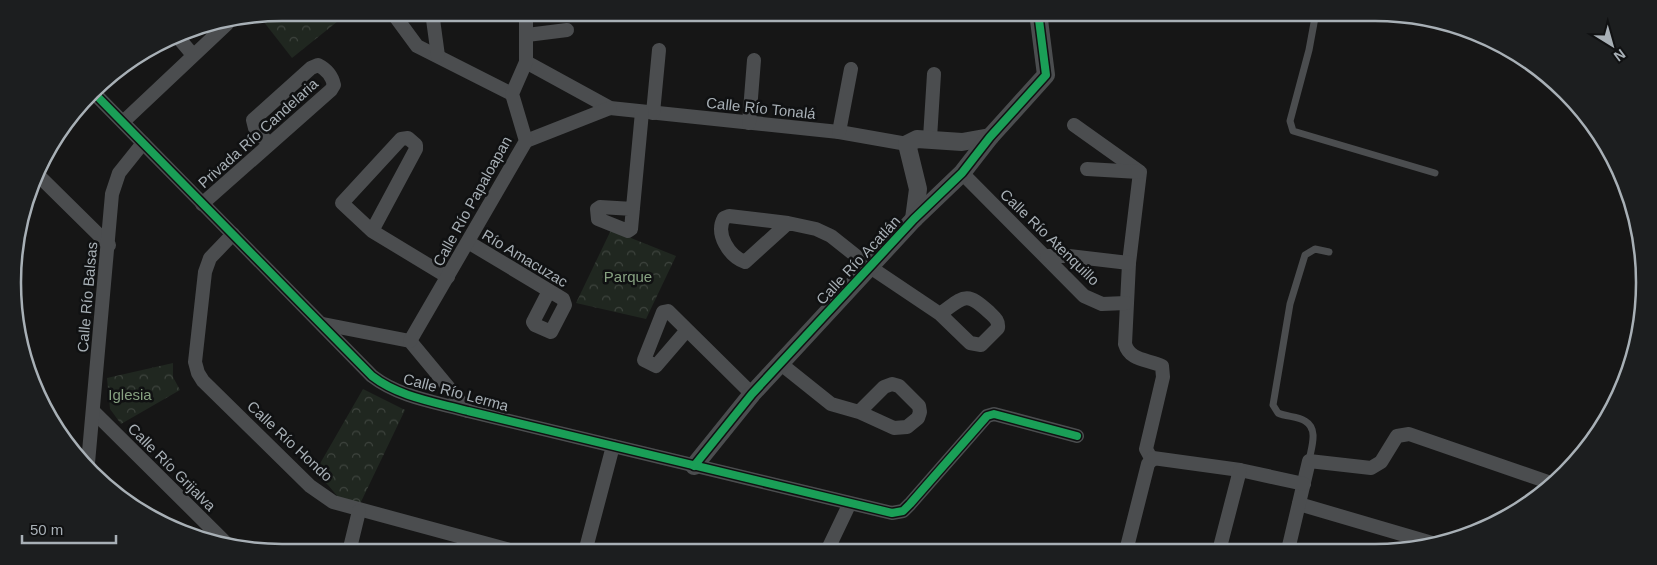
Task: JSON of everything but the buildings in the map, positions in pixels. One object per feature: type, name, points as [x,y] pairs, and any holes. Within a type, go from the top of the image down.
[{"type":"street","points":[[399,21],[417,46],[512,94],[526,62],[526,21]]},
{"type":"street","points":[[433,21],[438,56]]},
{"type":"street","name":"Calle Río Acatlán","points":[[694,466],[752,394],[914,219],[939,196],[1046,75],[1039,21]]},
{"type":"street","points":[[123,122],[222,28]]},
{"type":"street","points":[[527,36],[567,30]]},
{"type":"street","points":[[182,42],[193,55]]},
{"type":"street","points":[[633,209],[647,112],[659,50]]},
{"type":"street","points":[[749,123],[754,60]]},
{"type":"street","name":"Calle Río Tonalá","points":[[526,62],[610,108],[839,132],[907,144]]},
{"type":"street","name":"Privada Río Candelaria","points":[[202,204],[334,86],[333,79],[324,68],[318,65],[311,68],[253,120],[255,128],[269,144]]},
{"type":"street","points":[[839,132],[851,69]]},
{"type":"street","points":[[930,138],[934,74]]},
{"type":"street","name":"Calle Río Papaloapan","points":[[410,341],[526,141],[512,94]]},
{"type":"street","name":"Calle Río Lerma","points":[[98,98],[372,376],[387,387],[468,411],[892,513],[903,511],[910,504],[987,416],[994,414],[1077,436]]},
{"type":"street","name":"Calle Río Tonalá","points":[[526,141],[610,108]]},
{"type":"street","points":[[1074,125],[1140,172]]},
{"type":"street","points":[[372,231],[416,149],[414,142],[404,137],[401,138],[342,203],[372,231],[448,277]]},
{"type":"street","points":[[907,144],[917,139],[930,138],[962,142],[990,137]]},
{"type":"street","name":"Calle Río Atenquillo","points":[[962,142],[966,166],[1084,296],[1102,304],[1126,303]]},
{"type":"street","name":"Calle Río Balsas","points":[[89,458],[114,185],[119,173],[143,143]]},
{"type":"street","name":"Calle Río Acatlán","points":[[907,144],[918,189],[914,219]]},
{"type":"street","points":[[1088,168],[1140,172]]},
{"type":"street","points":[[1140,172],[1129,263],[1125,344],[1127,352],[1132,356],[1162,366],[1163,377],[1146,449],[1152,460]]},
{"type":"street","points":[[43,180],[108,245]]},
{"type":"street","points":[[918,189],[939,196]]},
{"type":"street","points":[[788,223],[745,262],[724,244],[721,236],[721,223],[724,218],[729,216],[788,223],[816,229],[831,236],[870,267],[940,314]]},
{"type":"street","name":"Calle Río Hondo","points":[[233,234],[210,258],[206,272],[195,362],[198,373],[203,381],[310,486],[333,502],[359,511],[486,544]]},
{"type":"street","name":"Río Amacuzac","points":[[468,242],[549,291],[565,302],[551,332],[535,326],[534,319],[549,291]]},
{"type":"street","points":[[1047,256],[1069,256],[1129,263]]},
{"type":"street","points":[[323,324],[410,341],[468,411]]},
{"type":"street","points":[[687,330],[752,394]]},
{"type":"street","points":[[781,364],[831,404],[859,412]]},
{"type":"street","name":"Calle Río Grijalva","points":[[93,411],[219,536]]},
{"type":"street","points":[[1289,544],[1309,461],[1371,468],[1381,462],[1397,436],[1410,434],[1545,481]]},
{"type":"street","points":[[587,544],[613,446]]},
{"type":"street","points":[[1128,544],[1148,464],[1152,460],[1159,458],[1240,470],[1304,484]]},
{"type":"street","points":[[1221,544],[1240,470]]},
{"type":"street","points":[[829,544],[849,504]]},
{"type":"street","points":[[1299,504],[1421,540]]},
{"type":"street","points":[[351,544],[359,511]]},
{"type":"lane","points":[[1314,21],[1309,50],[1290,121],[1293,131],[1435,173]]},
{"type":"lane","points":[[1309,461],[1313,437],[1312,427],[1304,420],[1278,413],[1273,405],[1290,304],[1305,255],[1315,249],[1329,252]]},
{"type":"green space","points":[[338,21],[292,58],[264,22]]},
{"type":"green space","name":"Parque","points":[[611,230],[676,256],[646,319],[576,303]]},
{"type":"green space","name":"Iglesia","points":[[173,363],[173,377],[180,390],[121,424],[110,409],[107,378]]},
{"type":"green space","points":[[363,389],[405,410],[359,506],[343,503],[328,485],[314,474]]},
{"type":"cycle path","points":[[694,466],[752,394],[914,219],[962,173],[990,137],[1046,75],[1039,21]]},
{"type":"cycle path","points":[[98,98],[372,376],[406,394],[430,402],[892,513],[903,511],[910,504],[987,416],[994,414],[1077,436]]}]
